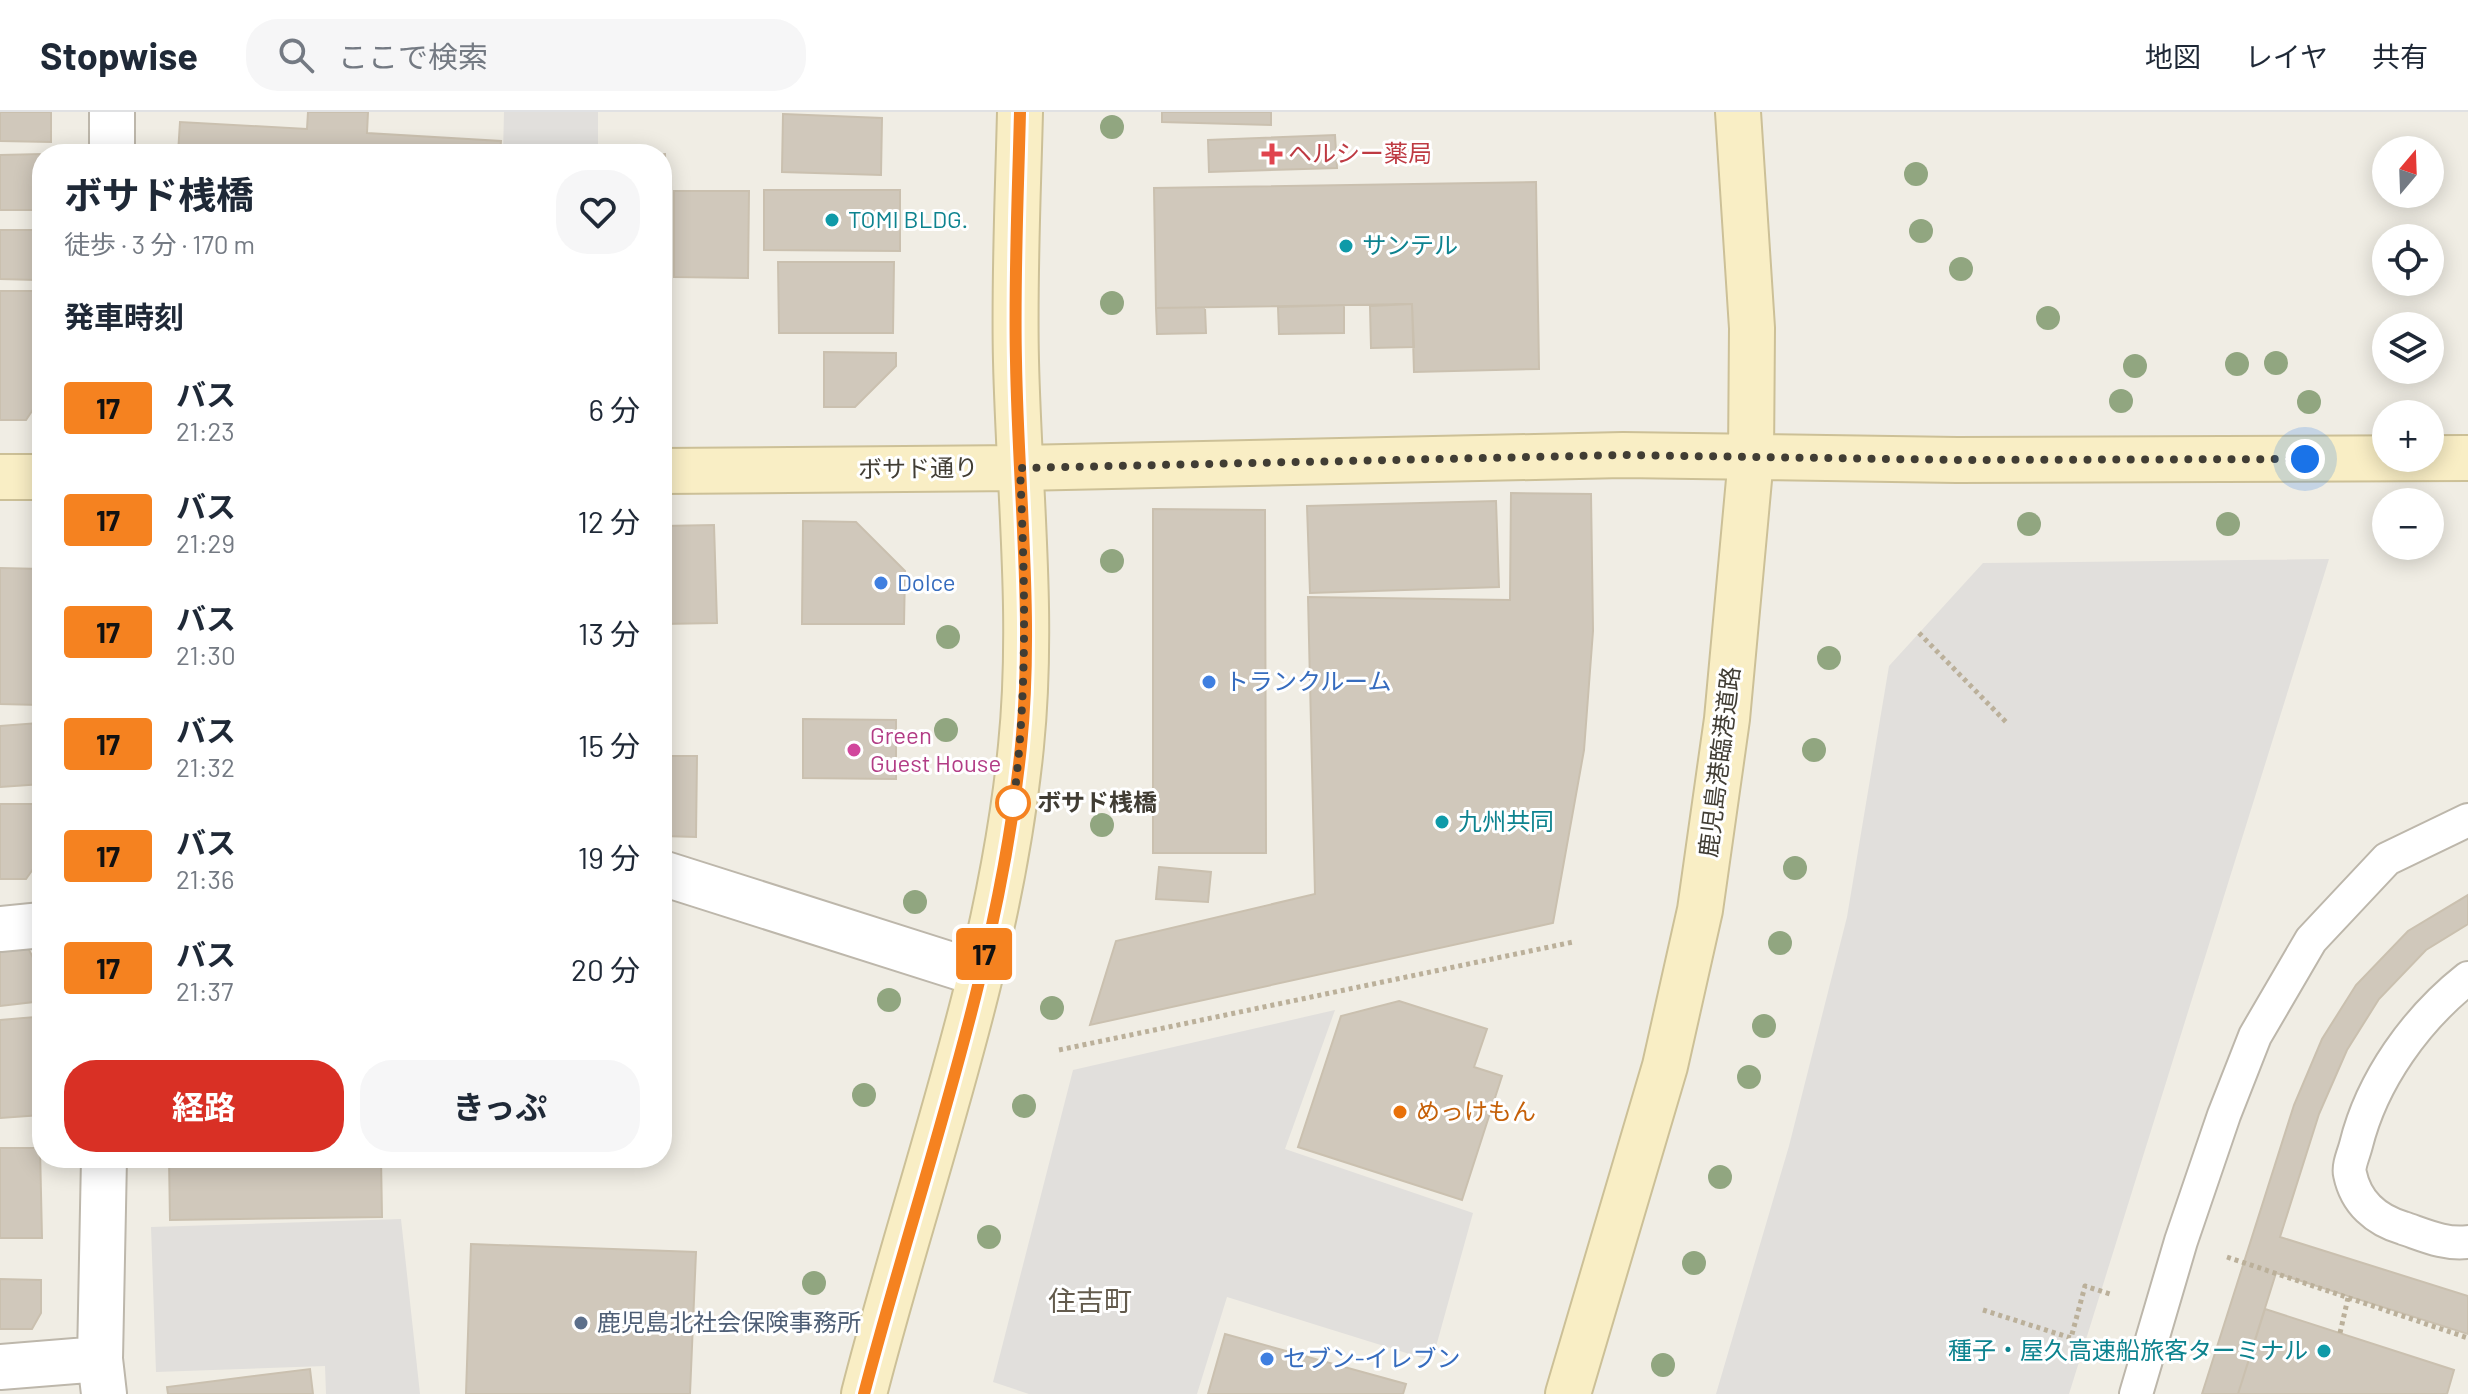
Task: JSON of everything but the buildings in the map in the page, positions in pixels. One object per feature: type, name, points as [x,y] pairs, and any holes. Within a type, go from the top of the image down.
[{"type":"street","points":[[112,112],[112,144]]},
{"type":"street","points":[[864,1394],[980,974],[1008,838],[1021,746],[1025,658],[1016,359],[1020,112]]},
{"type":"street","name":"鹿児島港臨港道路","points":[[1568,1394],[1665,1066],[1700,910],[1727,719],[1751,458],[1752,328],[1738,112]]},
{"type":"street","name":"ボサド通り","points":[[672,471],[1020,468],[1585,455],[1957,460],[2468,458]]},
{"type":"street","points":[[0,477],[32,477]]},
{"type":"street","points":[[672,876],[980,974]]},
{"type":"street","points":[[0,929],[32,926]]},
{"type":"street","points":[[0,1367],[102,1377],[104,1168]]},
{"type":"lane","points":[[2136,1394],[2181,1241],[2255,1036],[2311,940],[2387,859],[2468,820]]},
{"type":"lane","points":[[2468,978],[2448,994],[2398,1054],[2379,1085],[2360,1129],[2349,1172],[2362,1204],[2385,1223],[2453,1244],[2468,1242]]},
{"type":"path","points":[[1919,633],[2007,723]]},
{"type":"path","points":[[1059,1050],[1573,942]]},
{"type":"path","points":[[2181,1241],[2468,1338]]},
{"type":"path","points":[[1983,1310],[2071,1338],[2085,1286]]},
{"type":"path","points":[[2340,1333],[2348,1298]]},
{"type":"shaded area","points":[[504,112],[598,112],[598,144],[503,144]]},
{"type":"shaded area","points":[[2329,559],[2069,1394],[1716,1394],[1789,1146],[1847,917],[1889,666],[1983,563]]},
{"type":"shaded area","points":[[1335,1010],[1285,1149],[1473,1213],[1432,1361],[1227,1297],[1197,1394],[1029,1394],[993,1382],[1073,1070]]},
{"type":"shaded area","points":[[401,1219],[420,1394],[326,1394],[325,1366],[156,1372],[151,1227]]},
{"type":"bus line","name":"17","points":[[864,1394],[980,974],[1008,838],[1021,746],[1025,584],[1016,359],[1020,112]]},
{"type":"place","name":"ヘルシー薬局","points":[[1272,154]]},
{"type":"place","name":"TOMI BLDG.","points":[[832,220]]},
{"type":"place","name":"サンテル","points":[[1346,246]]},
{"type":"place","name":"Dolce","points":[[881,583]]},
{"type":"place","name":"トランクルーム","points":[[1209,682]]},
{"type":"place","name":"Green Guest House","points":[[854,750]]},
{"type":"place","name":"ボサド桟橋","points":[[1013,803]]},
{"type":"place","name":"九州共同","points":[[1442,822]]},
{"type":"place","name":"めっけもん","points":[[1400,1112]]},
{"type":"place","name":"鹿児島北社会保険事務所","points":[[581,1323]]},
{"type":"place","name":"種子・屋久高速船旅客ターミナル","points":[[2324,1351]]},
{"type":"place","name":"セブン-イレブン","points":[[1267,1359]]},
{"type":"district","name":"住吉町","points":[[1090,1301]]},
{"type":"route","points":[[1013,803],[1013,807],[1021,746],[1025,658],[1020,468],[1623,455],[1957,460],[2305,459]]}]
